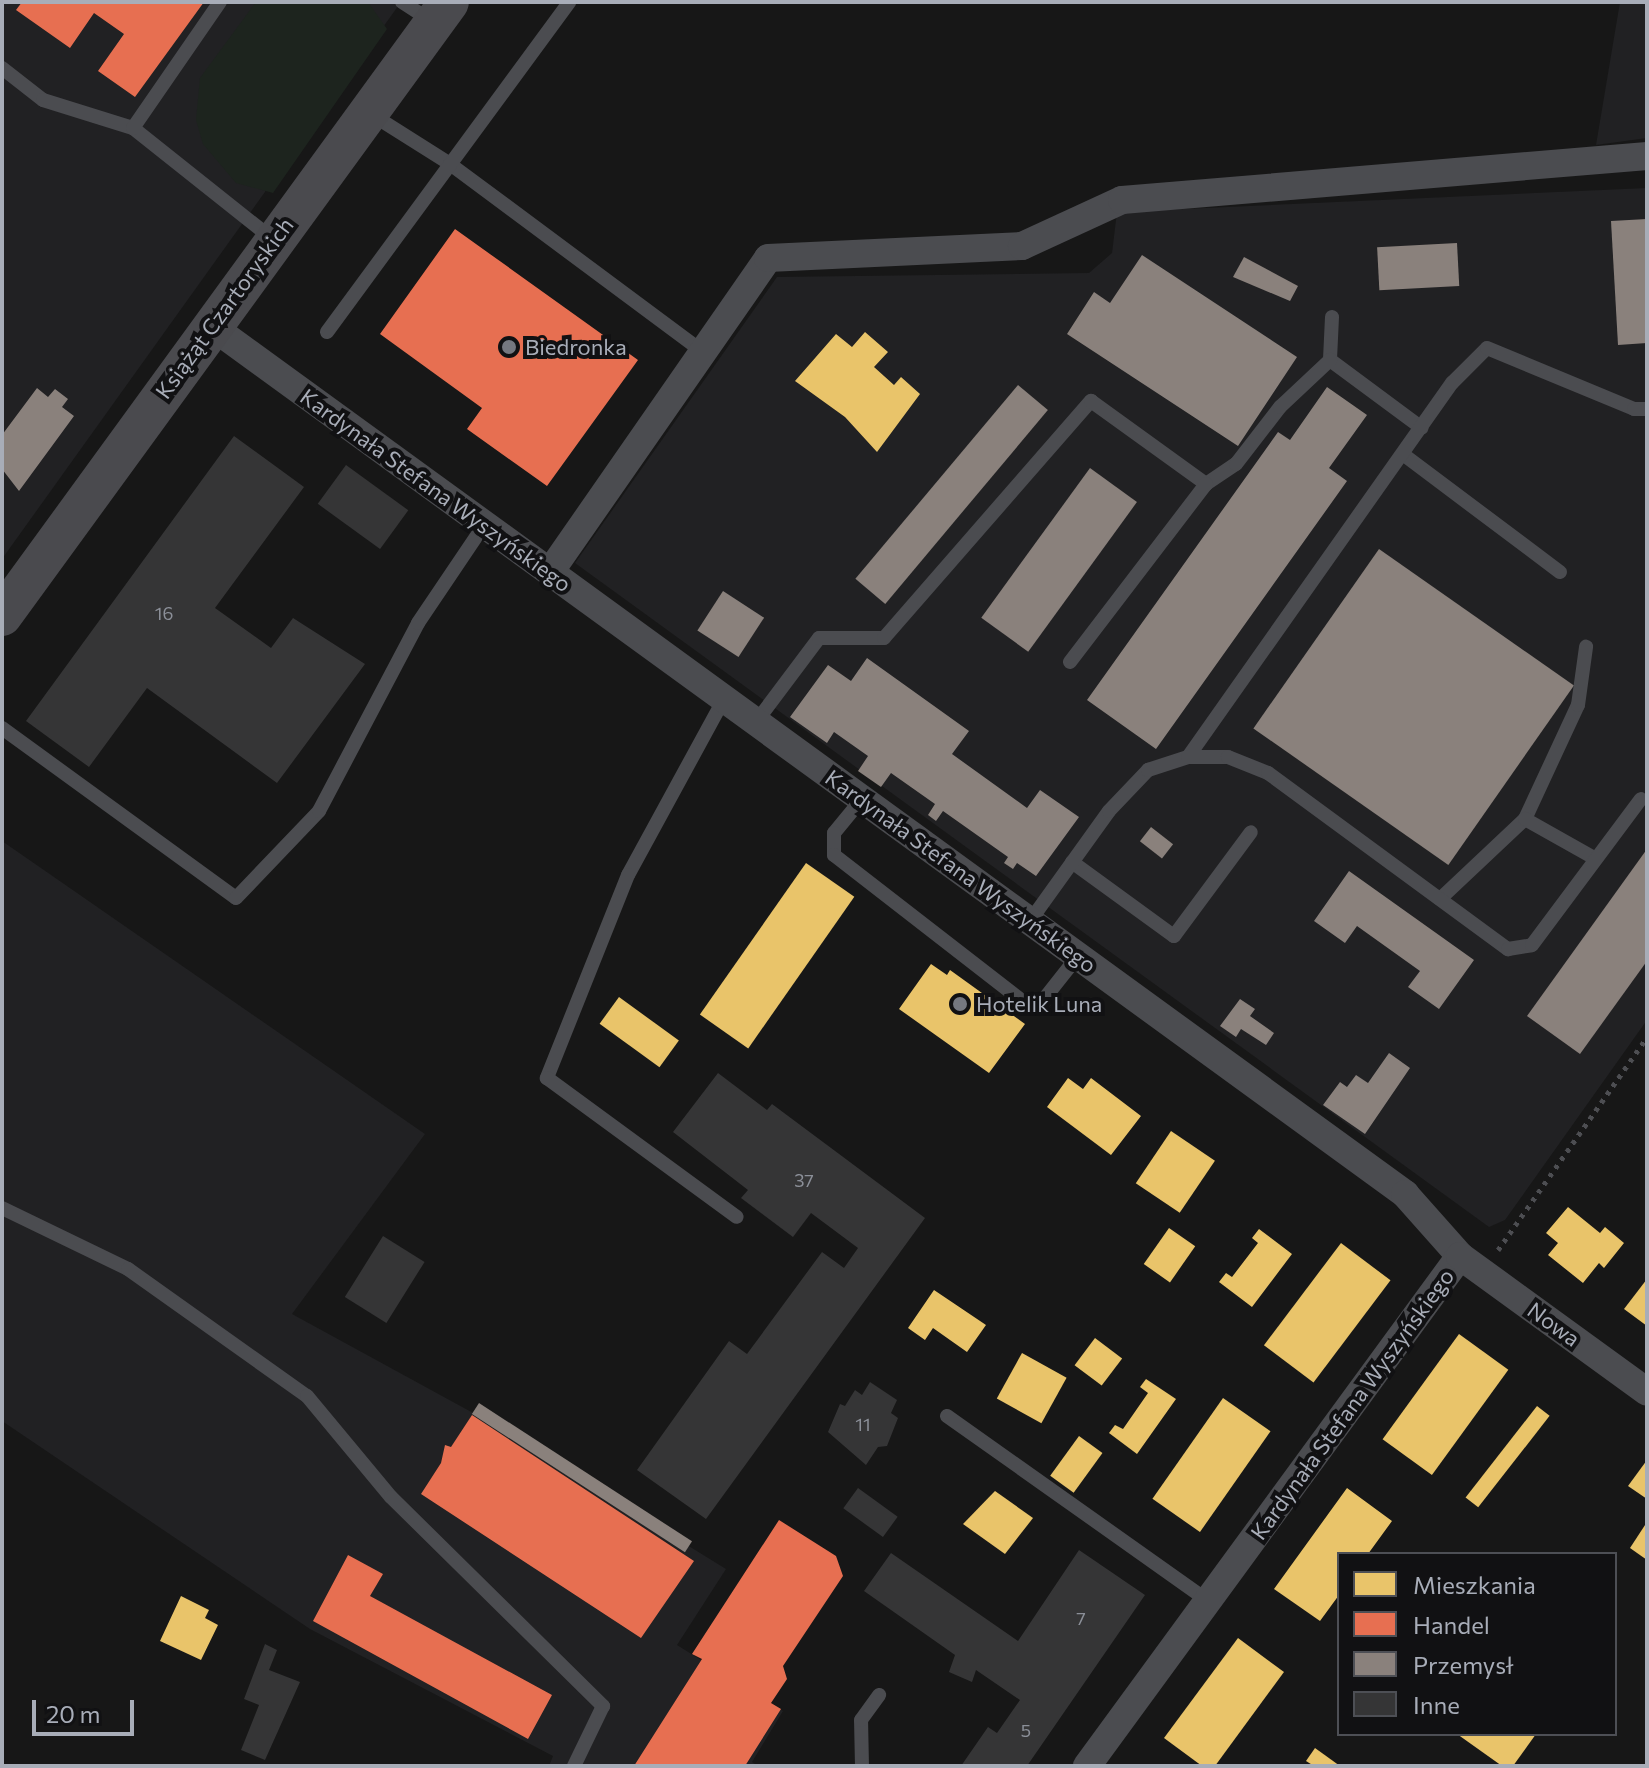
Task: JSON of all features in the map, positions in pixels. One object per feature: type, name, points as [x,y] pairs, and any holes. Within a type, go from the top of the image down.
[{"type":"main road","name":"Książąt Czartoryskich","points":[[2,616],[210,325],[368,112],[428,9]]},
{"type":"street","points":[[550,572],[768,258],[1022,246],[1122,200],[1647,156]]},
{"type":"street","name":"Kardynała Stefana Wyszyńskiego","points":[[210,325],[1405,1194],[1471,1264],[1208,1601],[1087,1766]]},
{"type":"street","name":"Nowa","points":[[1471,1264],[1647,1392]]},
{"type":"lane","points":[[133,128],[220,2]]},
{"type":"lane","points":[[327,332],[569,2]]},
{"type":"lane","points":[[2,68],[43,100],[133,128],[274,240]]},
{"type":"lane","points":[[368,112],[450,164],[703,352]]},
{"type":"lane","points":[[1070,662],[1206,484],[1236,464],[1280,407],[1330,360],[1332,317]]},
{"type":"lane","points":[[1188,757],[1452,383],[1487,348],[1634,409],[1647,409]]},
{"type":"lane","points":[[1330,360],[1422,428]]},
{"type":"lane","points":[[756,722],[819,638],[884,638],[1091,401],[1206,484]]},
{"type":"lane","points":[[1404,455],[1560,572]]},
{"type":"lane","points":[[2,728],[236,898],[319,811],[418,623],[484,525]]},
{"type":"lane","points":[[1440,899],[1525,819],[1578,705],[1586,647]]},
{"type":"lane","points":[[724,699],[628,875],[547,1078],[737,1217]]},
{"type":"lane","points":[[1030,921],[1072,862],[1148,770],[1188,757],[1228,757],[1268,773],[1508,949],[1532,945],[1641,799]]},
{"type":"lane","points":[[862,799],[834,833],[834,855],[1022,1001],[1044,999],[1078,956]]},
{"type":"lane","points":[[1525,819],[1596,859]]},
{"type":"lane","points":[[1072,862],[1174,936],[1251,832]]},
{"type":"lane","points":[[2,1208],[128,1269],[307,1396],[391,1497],[603,1706],[574,1766]]},
{"type":"lane","points":[[947,1416],[1208,1601]]},
{"type":"lane","points":[[862,1766],[861,1720],[879,1695]]},
{"type":"path","points":[[1471,1264],[1647,1037]]},
{"type":"shaded area","points":[[2,2],[401,2],[2,559]]},
{"type":"shaded area","points":[[256,2],[368,2],[387,29],[273,193],[236,183],[203,144],[196,120],[200,78]]},
{"type":"shaded area","points":[[1620,2],[1647,2],[1647,138],[1596,145]]},
{"type":"shaded area","points":[[1647,188],[1647,1020],[1505,1220],[1489,1227],[575,563],[777,277],[1089,273],[1112,253],[1117,212]]},
{"type":"shaded area","points":[[2,841],[425,1134],[292,1314],[475,1414],[726,1569],[677,1645],[783,1711],[752,1762],[758,1766],[549,1766],[553,1756],[310,1629],[2,1421]]},
{"type":"building: Mieszkania","points":[[865,332],[888,352],[874,367],[894,385],[901,377],[920,394],[877,452],[845,417],[795,381],[836,334],[852,347]]},
{"type":"building: Mieszkania","points":[[806,863],[854,897],[748,1048],[700,1015]]},
{"type":"building: Mieszkania","points":[[931,964],[947,975],[950,970],[1025,1024],[989,1073],[899,1009]]},
{"type":"building: Mieszkania","points":[[619,997],[679,1040],[659,1067],[600,1024]]},
{"type":"building: Mieszkania","points":[[1068,1078],[1083,1089],[1091,1078],[1141,1116],[1111,1155],[1047,1107]]},
{"type":"building: Mieszkania","points":[[1171,1131],[1215,1161],[1180,1213],[1136,1183]]},
{"type":"building: Mieszkania","points":[[1568,1207],[1600,1233],[1605,1227],[1624,1243],[1604,1268],[1599,1263],[1583,1283],[1548,1255],[1558,1243],[1546,1233]]},
{"type":"building: Mieszkania","points":[[1169,1228],[1195,1246],[1170,1282],[1144,1264]]},
{"type":"building: Mieszkania","points":[[1259,1229],[1292,1254],[1252,1307],[1219,1282],[1226,1273],[1232,1277],[1258,1243],[1252,1238]]},
{"type":"building: Mieszkania","points":[[1341,1243],[1391,1280],[1313,1383],[1264,1345]]},
{"type":"building: Mieszkania","points":[[1647,1279],[1647,1326],[1624,1309]]},
{"type":"building: Mieszkania","points":[[934,1290],[986,1325],[967,1352],[933,1328],[925,1340],[908,1328]]},
{"type":"building: Mieszkania","points":[[1459,1334],[1508,1370],[1432,1475],[1383,1439]]},
{"type":"building: Mieszkania","points":[[1095,1338],[1122,1358],[1102,1386],[1075,1365]]},
{"type":"building: Mieszkania","points":[[1022,1353],[1067,1378],[1041,1423],[997,1398]]},
{"type":"building: Mieszkania","points":[[1146,1379],[1176,1399],[1137,1454],[1109,1433],[1115,1425],[1123,1429],[1148,1393],[1140,1387]]},
{"type":"building: Mieszkania","points":[[1223,1398],[1271,1431],[1200,1532],[1152,1499]]},
{"type":"building: Mieszkania","points":[[1537,1406],[1550,1416],[1478,1507],[1466,1497]]},
{"type":"building: Mieszkania","points":[[1079,1436],[1102,1453],[1074,1493],[1050,1476]]},
{"type":"building: Mieszkania","points":[[1647,1460],[1647,1499],[1628,1486]]},
{"type":"building: Mieszkania","points":[[1347,1488],[1392,1521],[1369,1552],[1337,1552],[1337,1598],[1320,1621],[1274,1589]]},
{"type":"building: Mieszkania","points":[[995,1491],[1033,1518],[1005,1554],[963,1524]]},
{"type":"building: Mieszkania","points":[[1647,1522],[1647,1560],[1630,1548]]},
{"type":"building: Mieszkania","points":[[181,1596],[209,1610],[205,1618],[218,1625],[201,1660],[160,1641]]},
{"type":"building: Mieszkania","points":[[1238,1638],[1284,1672],[1215,1766],[1202,1766],[1164,1738]]},
{"type":"building: Mieszkania","points":[[1460,1736],[1535,1736],[1513,1766],[1502,1766]]},
{"type":"building: Mieszkania","points":[[1315,1748],[1340,1766],[1314,1766],[1306,1761]]},
{"type":"building: Handel","points":[[22,2],[204,2],[135,97],[98,71],[124,34],[94,13],[70,48],[16,10]]},
{"type":"building: Handel","name":"Biedronka","points":[[455,229],[638,360],[547,486],[467,429],[482,408],[380,334]]},
{"type":"building: Handel","points":[[472,1415],[694,1561],[641,1638],[421,1494],[441,1463],[445,1445],[451,1447]]},
{"type":"building: Handel","points":[[779,1520],[836,1556],[843,1576],[783,1666],[787,1679],[771,1703],[781,1709],[745,1766],[634,1766],[702,1659],[692,1654]]},
{"type":"building: Handel","points":[[348,1555],[383,1574],[370,1596],[552,1695],[528,1739],[313,1621]]},
{"type":"building: Przemysł","points":[[1647,219],[1647,343],[1618,345],[1611,221]]},
{"type":"building: Przemysł","points":[[1457,243],[1459,286],[1379,290],[1377,247]]},
{"type":"building: Przemysł","points":[[1142,255],[1297,357],[1238,446],[1067,334],[1094,292],[1110,303]]},
{"type":"building: Przemysł","points":[[1244,257],[1298,286],[1290,301],[1233,277]]},
{"type":"building: Przemysł","points":[[1018,385],[1048,410],[885,604],[855,579]]},
{"type":"building: Przemysł","points":[[1327,387],[1367,415],[1329,468],[1347,481],[1156,749],[1087,700],[1278,432],[1290,440]]},
{"type":"building: Przemysł","points":[[37,388],[48,397],[55,389],[68,399],[62,407],[74,416],[19,491],[2,469],[2,435]]},
{"type":"building: Przemysł","points":[[1090,468],[1137,502],[1028,652],[981,618]]},
{"type":"building: Przemysł","points":[[1379,549],[1574,686],[1448,865],[1253,728]]},
{"type":"building: Przemysł","points":[[723,591],[764,618],[738,657],[697,630]]},
{"type":"building: Przemysł","points":[[867,658],[969,731],[952,754],[1027,808],[1040,790],[1079,817],[1036,876],[1017,863],[1013,869],[1004,863],[1008,857],[943,811],[936,821],[928,815],[935,804],[891,773],[881,787],[858,771],[868,756],[834,732],[827,743],[790,717],[828,665],[851,681]]},
{"type":"building: Przemysł","points":[[1151,827],[1173,844],[1162,858],[1140,841]]},
{"type":"building: Przemysł","points":[[1647,849],[1647,961],[1580,1054],[1527,1016]]},
{"type":"building: Przemysł","points":[[1349,871],[1474,960],[1439,1009],[1408,987],[1420,971],[1357,926],[1345,943],[1314,921]]},
{"type":"building: Przemysł","points":[[1240,999],[1255,1009],[1250,1016],[1274,1033],[1266,1045],[1241,1029],[1236,1037],[1220,1026]]},
{"type":"building: Przemysł","points":[[1389,1053],[1410,1068],[1365,1134],[1323,1105],[1340,1082],[1347,1087],[1356,1075],[1368,1083]]},
{"type":"building: Przemysł","points":[[479,1403],[692,1541],[685,1552],[472,1414]]},
{"type":"building: Inne","points":[[234,436],[304,487],[215,608],[271,648],[293,618],[365,664],[277,783],[147,688],[89,767],[26,721]]},
{"type":"building: Inne","points":[[346,465],[408,510],[380,549],[318,504]]},
{"type":"building: Inne","points":[[718,1073],[767,1110],[772,1104],[925,1218],[706,1519],[637,1470],[729,1341],[747,1354],[822,1252],[844,1268],[858,1248],[811,1213],[793,1237],[741,1198],[748,1190],[673,1132]]},
{"type":"building: Inne","points":[[383,1236],[425,1262],[386,1323],[345,1297]]},
{"type":"building: Inne","points":[[870,1382],[897,1400],[891,1413],[898,1418],[887,1446],[878,1447],[866,1465],[828,1432],[840,1404],[845,1406],[855,1390],[862,1395]]},
{"type":"building: Inne","points":[[858,1488],[898,1517],[883,1537],[843,1508]]},
{"type":"building: Inne","points":[[1079,1550],[1145,1595],[1027,1766],[961,1766],[988,1727],[997,1733],[1020,1700],[976,1670],[972,1682],[949,1672],[955,1655],[864,1591],[891,1553],[1018,1641]]},
{"type":"building: Inne","points":[[265,1644],[277,1650],[269,1670],[300,1682],[265,1760],[241,1750],[259,1705],[244,1699]]},
{"type":"place","name":"Biedronka","points":[[509,347]]},
{"type":"place","name":"Hotelik Luna","points":[[960,1004]]}]
